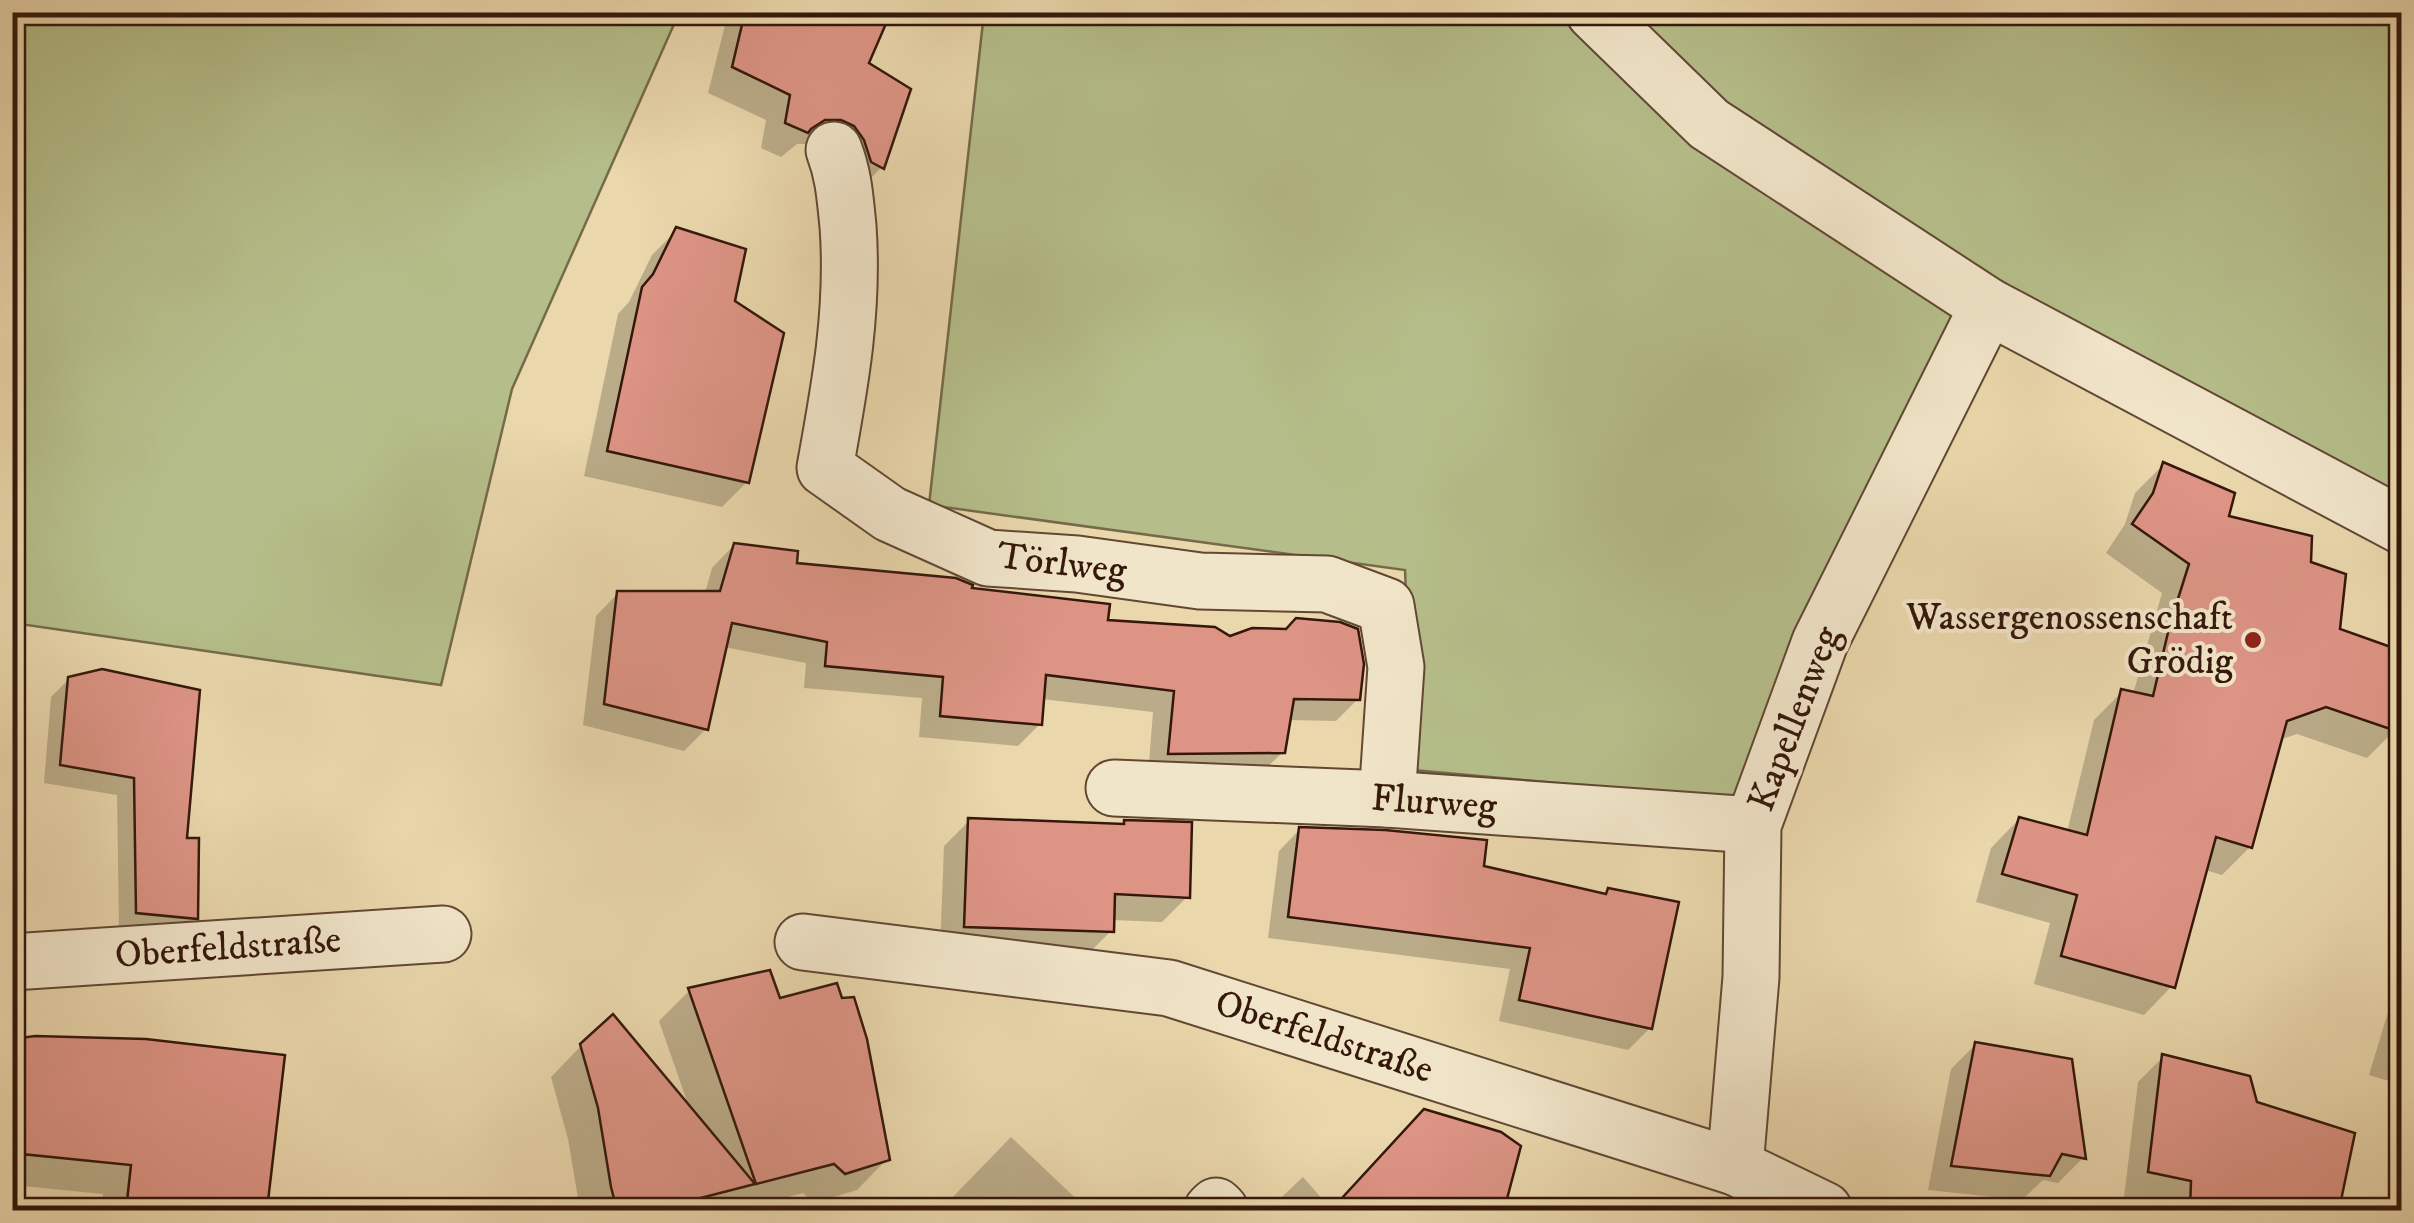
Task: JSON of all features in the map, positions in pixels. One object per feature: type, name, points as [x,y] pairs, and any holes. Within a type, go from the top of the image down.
[{"type":"street","points":[[1594,12],[1708,124],[1988,306],[2402,526]]},
{"type":"street","name":"Törlweg","points":[[834,150],[843,174],[851,271],[846,348],[824,468],[890,514],[988,558],[1077,564],[1200,581],[1328,584],[1386,606],[1396,667],[1387,799]]},
{"type":"street","name":"Kapellenweg","points":[[1735,1167],[1751,977],[1754,825],[1820,642],[1988,306]]},
{"type":"street","name":"Flurweg","points":[[1114,788],[1387,799],[1754,825]]},
{"type":"street","name":"Oberfeldstraße","points":[[12,962],[443,934]]},
{"type":"street","name":"Oberfeldstraße","points":[[804,942],[1169,988],[1735,1167],[1824,1210]]},
{"type":"street","points":[[1212,1210],[1216,1206],[1220,1210]]},
{"type":"green space","points":[[13,12],[679,13],[512,389],[441,685],[13,623]]},
{"type":"green space","points":[[984,13],[2401,13],[2401,515],[2010,299],[1747,800],[1413,770],[1405,570],[929,505]]},
{"type":"building","points":[[745,12],[891,12],[869,63],[911,89],[884,169],[871,162],[864,140],[854,126],[841,120],[825,120],[808,133],[785,123],[790,95],[732,67]]},
{"type":"building","points":[[676,227],[746,249],[735,301],[784,333],[749,483],[607,451],[642,287],[653,274]]},
{"type":"building","name":"Wassergenossenschaft Grödig","points":[[2163,462],[2235,493],[2229,516],[2312,536],[2311,562],[2346,574],[2340,629],[2402,651],[2402,733],[2326,707],[2287,721],[2252,848],[2216,837],[2175,988],[2061,956],[2077,895],[2002,874],[2019,817],[2087,835],[2121,689],[2153,696],[2189,564],[2132,524],[2153,493]]},
{"type":"building","points":[[734,543],[798,551],[797,563],[956,578],[973,585],[972,588],[1110,604],[1108,620],[1215,627],[1230,636],[1252,628],[1286,629],[1296,618],[1340,622],[1358,629],[1364,664],[1360,700],[1294,699],[1285,753],[1168,754],[1174,691],[1046,675],[1042,725],[940,716],[943,677],[825,666],[827,642],[732,623],[708,730],[604,704],[617,591],[720,591]]},
{"type":"building","points":[[102,669],[200,690],[187,838],[199,838],[198,919],[136,913],[134,778],[60,765],[68,677]]},
{"type":"building","points":[[968,818],[1124,824],[1124,820],[1192,822],[1190,898],[1115,894],[1114,932],[964,927]]},
{"type":"building","points":[[1299,827],[1487,840],[1484,866],[1606,894],[1608,888],[1679,902],[1652,1029],[1519,1000],[1530,948],[1288,917]]},
{"type":"building","points":[[770,970],[780,998],[837,983],[842,998],[854,997],[867,1039],[890,1160],[845,1174],[834,1164],[756,1184],[688,988]]},
{"type":"building","points":[[613,1014],[755,1184],[654,1210],[617,1210],[598,1108],[580,1044]]},
{"type":"building","points":[[12,1039],[146,1039],[285,1055],[267,1210],[126,1210],[131,1165],[12,1153]]},
{"type":"building","points":[[1975,1042],[2072,1059],[2086,1159],[2062,1154],[2050,1176],[1951,1166]]},
{"type":"building","points":[[2162,1054],[2250,1076],[2257,1102],[2355,1133],[2339,1210],[2190,1210],[2191,1181],[2148,1172]]},
{"type":"building","points":[[1424,1109],[1501,1132],[1521,1146],[1504,1210],[1331,1210]]},
{"type":"place","name":"Wassergenossenschaft Grödig","points":[[2253,640]]}]
